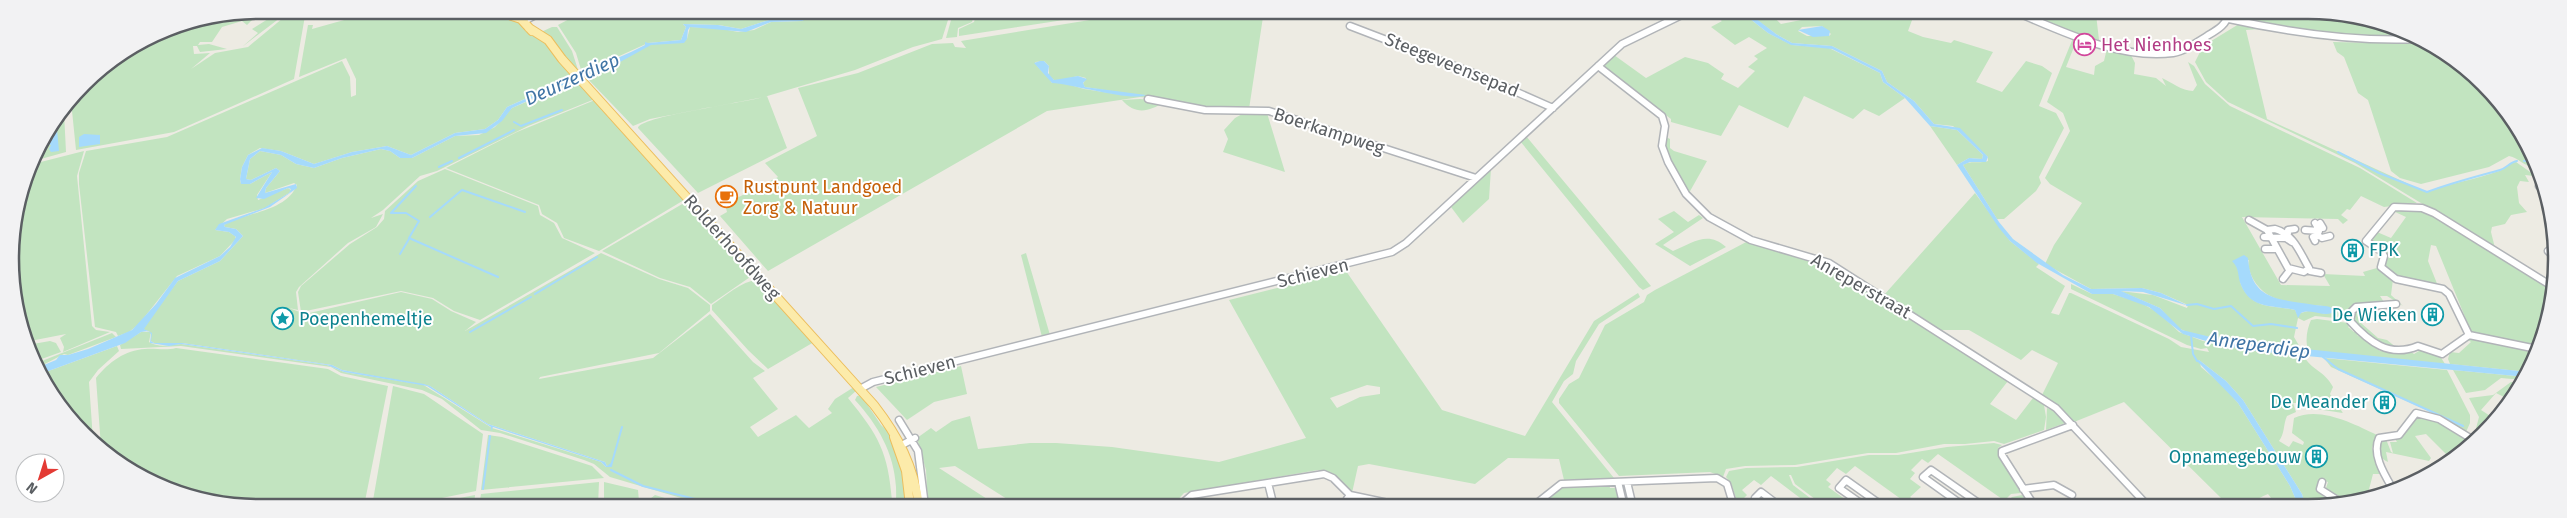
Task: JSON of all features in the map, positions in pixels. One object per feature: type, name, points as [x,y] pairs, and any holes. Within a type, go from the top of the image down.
[{"type":"main road","points":[[519,19],[524,21]]},
{"type":"main road","name":"Rolderhoofdweg","points":[[524,21],[529,28],[548,39],[576,75],[860,389],[889,424],[917,484],[918,499]]},
{"type":"main road","name":"Rolderhoofdweg","points":[[900,446],[906,471],[909,499]]},
{"type":"street","points":[[524,21],[528,19]]},
{"type":"street","name":"Schieven","points":[[860,389],[874,382],[1384,256],[1406,243],[1626,41],[1675,19]]},
{"type":"street","points":[[2031,19],[2093,41],[2120,48],[2164,54],[2180,52],[2222,27],[2227,19]]},
{"type":"street","points":[[2243,19],[2290,33],[2339,40],[2406,40]]},
{"type":"street","name":"Steegeveensepad","points":[[1350,26],[1404,48],[1472,71],[1553,108]]},
{"type":"street","name":"Anreperstraat","points":[[1598,66],[1662,116],[1665,127],[1662,142],[1664,149],[1679,182],[1694,204],[1706,215],[1765,243],[1815,256],[1829,263],[2056,408],[2142,499]]},
{"type":"street","name":"Boerkampweg","points":[[1148,99],[1205,110],[1269,111],[1476,178]]},
{"type":"street","points":[[2468,335],[2449,294],[2443,289],[2396,279],[2381,268],[2384,256],[2381,251],[2366,241],[2394,207],[2410,206],[2434,213],[2547,283]]},
{"type":"street","points":[[2249,220],[2267,230],[2280,229],[2288,233],[2293,242],[2299,247],[2312,271],[2290,270]]},
{"type":"street","points":[[2288,233],[2288,230],[2294,229]]},
{"type":"street","points":[[2267,230],[2267,237],[2290,270]]},
{"type":"street","points":[[2305,230],[2330,236]]},
{"type":"street","points":[[2267,237],[2286,238],[2289,242],[2293,242]]},
{"type":"street","points":[[2265,249],[2277,250]]},
{"type":"street","points":[[2283,279],[2290,270]]},
{"type":"street","points":[[2396,304],[2356,307],[2352,311],[2350,321],[2376,344],[2395,351],[2418,346],[2442,354],[2468,335],[2531,349]]},
{"type":"street","points":[[2390,484],[2380,468],[2376,444],[2379,438],[2399,434],[2416,413],[2426,414],[2469,437]]},
{"type":"street","points":[[899,420],[915,438],[920,448],[925,499]]},
{"type":"street","points":[[2030,499],[2002,455],[2002,451],[2073,425]]},
{"type":"street","points":[[900,446],[915,438]]},
{"type":"street","points":[[1954,499],[1923,477],[1931,470],[1973,499]]},
{"type":"street","points":[[1187,499],[1192,495],[1324,474],[1333,478],[1350,495],[1368,499]]},
{"type":"street","points":[[1542,499],[1561,484],[1717,478],[1727,484],[1732,499]]},
{"type":"street","points":[[1855,499],[1840,488],[1846,480],[1873,499]]},
{"type":"street","points":[[1618,482],[1622,499]]},
{"type":"street","points":[[1627,482],[1631,499]]},
{"type":"street","points":[[2322,482],[2320,489],[2334,498]]},
{"type":"street","points":[[1268,483],[1272,499]]},
{"type":"street","points":[[2023,489],[2054,485],[2072,495]]},
{"type":"street","points":[[1756,499],[1755,498],[1761,492],[1770,499]]},
{"type":"street","points":[[1347,499],[1350,495]]},
{"type":"green space","points":[[253,19],[247,25],[242,21],[222,27],[212,42],[200,42],[198,45],[209,44],[227,49],[200,52],[197,46],[193,46],[194,54],[210,53],[191,69],[215,53],[248,47],[282,19],[304,19],[294,79],[174,132],[76,150],[72,108],[101,78],[139,51],[167,37],[197,27],[212,23]]},
{"type":"green space","points":[[268,19],[278,19],[242,47],[258,33],[252,29]]},
{"type":"green space","points":[[348,19],[515,19],[521,21],[529,31],[542,37],[573,77],[507,107],[498,120],[485,129],[455,133],[411,155],[387,146],[352,152],[314,164],[281,151],[260,148],[248,155],[242,167],[241,184],[250,184],[272,172],[257,195],[258,200],[288,188],[291,190],[289,193],[265,208],[227,219],[215,230],[229,232],[236,239],[220,256],[177,276],[139,324],[129,332],[118,336],[116,332],[95,327],[79,184],[79,173],[86,151],[167,137],[342,61],[350,77],[351,97],[356,95],[356,79],[346,58],[299,77],[308,25],[313,25],[312,29]]},
{"type":"green space","points":[[569,19],[783,19],[769,20],[741,29],[719,25],[683,24],[686,27],[681,40],[648,43],[582,73],[576,53],[558,25]]},
{"type":"green space","points":[[804,19],[973,19],[972,22],[958,28],[957,37],[946,38],[951,20],[948,20],[942,39],[913,47],[855,70],[764,97],[650,119],[633,126],[585,76],[602,70],[644,47],[687,39],[690,27],[718,28],[738,32],[754,30],[771,22],[802,21]]},
{"type":"green space","points":[[975,19],[1071,19],[959,36],[959,29],[974,22]]},
{"type":"green space","points":[[1096,19],[1263,19],[1249,109],[1211,109],[1164,99],[1140,97],[1047,111],[768,271],[720,216],[727,212],[725,204],[778,177],[765,163],[817,136],[798,88],[858,73],[932,44],[953,43],[955,47],[966,48],[961,41]],"holes":[[[1044,61],[1049,66],[1049,76],[1054,80],[1078,76],[1086,78],[1083,84],[1085,87],[1136,95],[1129,96],[1084,89],[1064,83],[1052,83],[1035,62]]]},
{"type":"green space","points":[[1719,19],[1750,19],[1768,33],[1792,45],[1829,48],[1880,73],[1883,82],[1905,98],[1879,116],[1864,109],[1853,119],[1804,96],[1788,128],[1739,105],[1721,136],[1671,122],[1671,119],[1605,69],[1604,64],[1614,55],[1646,78],[1685,57],[1708,63],[1724,74],[1721,79],[1738,88],[1755,71],[1748,67],[1758,59],[1754,56],[1767,48],[1749,37],[1735,45],[1711,27],[1722,21]]},
{"type":"green space","points":[[1756,19],[1776,19],[1781,24],[1806,19],[1912,19],[1908,31],[1923,37],[1951,43],[1954,40],[1993,52],[1976,82],[2002,92],[2026,61],[2042,66],[2052,73],[2039,106],[2056,113],[2064,128],[2039,177],[2041,183],[2036,191],[2004,219],[1997,219],[1963,165],[1988,161],[1988,157],[1953,126],[1934,124],[1914,101],[1887,82],[1882,71],[1832,46],[1792,43]],"holes":[[[1822,26],[1831,34],[1829,36],[1807,36],[1798,31],[1802,27]]]},
{"type":"green space","points":[[2039,19],[2097,19],[2099,40],[2068,31]]},
{"type":"green space","points":[[2237,19],[2324,19],[2355,23],[2401,38],[2359,40]]},
{"type":"green space","points":[[2239,24],[2259,29],[2246,30],[2267,119],[2426,192],[2490,174],[2516,162],[2533,176],[2525,175],[2529,182],[2520,181],[2517,187],[2519,203],[2527,212],[2511,215],[2505,224],[2492,227],[2491,232],[2495,248],[2355,163],[2228,102],[2206,82],[2195,62],[2203,46]]},
{"type":"green space","points":[[557,27],[572,51],[579,73],[562,56],[553,40],[541,32]]},
{"type":"green space","points":[[2073,38],[2074,47],[2066,67],[2094,75],[2095,66],[2104,61],[2107,48],[2130,53],[2135,63],[2134,74],[2156,78],[2166,86],[2162,78],[2181,88],[2193,91],[2197,85],[2188,62],[2194,66],[2205,84],[2230,106],[2360,168],[2417,203],[2384,207],[2361,196],[2350,210],[2347,209],[2341,215],[2348,220],[2343,224],[2338,219],[2242,217],[2281,285],[2330,286],[2323,274],[2365,276],[2363,272],[2377,268],[2393,279],[2391,295],[2403,306],[2387,296],[2380,296],[2386,305],[2352,308],[2345,319],[2315,316],[2304,321],[2298,318],[2294,337],[2301,349],[2227,341],[2187,332],[2178,328],[2160,308],[2120,291],[2153,295],[2187,308],[2188,305],[2161,293],[2142,288],[2091,289],[2045,264],[2054,245],[2082,203],[2050,184],[2045,178],[2070,131],[2063,113],[2047,102]],"holes":[[[2249,260],[2248,263],[2253,279],[2259,288],[2267,294],[2293,303],[2323,306],[2325,314],[2312,310],[2297,314],[2295,310],[2265,305],[2252,300],[2242,287],[2236,264]]]},
{"type":"green space","points":[[2408,41],[2454,68],[2478,89],[2499,113],[2516,139],[2530,166],[2509,156],[2489,167],[2421,184],[2400,178],[2391,171],[2368,100],[2358,93],[2344,57],[2337,52],[2333,42],[2378,43]]},
{"type":"green space","points":[[577,80],[595,99],[528,126],[437,171],[420,176],[383,210],[371,218],[383,214],[376,227],[348,243],[299,287],[296,292],[298,310],[289,308],[305,314],[401,292],[432,299],[451,311],[476,322],[465,331],[601,253],[659,279],[688,288],[710,305],[710,311],[659,353],[540,377],[539,379],[653,358],[710,314],[753,362],[765,371],[753,378],[778,409],[750,427],[758,437],[796,415],[809,428],[832,413],[828,409],[835,399],[854,387],[857,390],[848,398],[867,423],[880,445],[888,470],[892,499],[681,498],[610,477],[594,464],[584,460],[500,433],[481,430],[442,399],[422,390],[341,373],[331,367],[181,346],[121,349],[120,345],[141,332],[150,332],[143,329],[178,281],[220,261],[243,236],[236,229],[225,227],[224,225],[275,206],[292,194],[297,185],[294,183],[265,193],[266,188],[280,171],[276,168],[251,180],[246,179],[250,159],[260,151],[281,155],[296,164],[314,168],[342,158],[381,149],[390,151],[400,158],[412,158],[455,136],[479,135],[495,127],[512,108]],"holes":[[[151,332],[151,341],[154,343],[182,343],[332,365],[342,370],[418,384],[344,372],[327,365],[181,344],[156,345],[149,342]],[[422,384],[430,386],[488,424],[605,462],[607,466],[610,465],[611,467],[606,467],[601,462],[492,428]]]},
{"type":"green space","points":[[767,96],[787,148],[698,193],[638,128],[643,123],[675,114]]},
{"type":"green space","points":[[1140,99],[1164,102],[1148,110],[1137,110],[1122,100]]},
{"type":"green space","points":[[595,100],[608,117],[615,122],[684,200],[599,251],[564,238],[557,223],[542,214],[539,205],[446,168],[517,132]]},
{"type":"green space","points":[[1246,112],[1267,113],[1285,172],[1223,152],[1228,139],[1224,130],[1235,118]]},
{"type":"green space","points":[[64,118],[66,152],[41,159],[48,145],[51,145],[51,152],[57,129]]},
{"type":"green space","points":[[1930,126],[1957,130],[1983,155],[1982,159],[1969,158],[1957,165]]},
{"type":"green space","points":[[1526,136],[1651,286],[1643,290],[1639,287],[1520,141]]},
{"type":"green space","points":[[1666,137],[1670,139],[1670,148],[1674,151],[1707,161],[1689,193],[1670,159],[1667,151]]},
{"type":"green space","points":[[84,151],[77,176],[92,326],[96,330],[110,332],[63,352],[64,347],[60,338],[66,334],[33,340],[23,306],[19,275],[19,243],[23,212],[39,162]]},
{"type":"green space","points":[[1491,168],[1489,199],[1463,223],[1451,207]]},
{"type":"green space","points":[[445,169],[538,206],[540,215],[554,223],[562,238],[595,253],[480,320],[454,311],[433,298],[401,291],[301,312],[298,292],[301,286],[350,244],[377,227],[384,219],[385,211],[418,181]]},
{"type":"green space","points":[[1975,193],[2010,241],[2039,264],[2036,267],[2065,286],[2051,313],[2059,315],[2069,293],[2071,293],[2169,339],[2181,347],[2209,352],[2207,348],[2201,349],[2187,345],[2071,289],[2071,284],[2092,294],[2113,294],[2141,303],[2159,313],[2179,332],[2203,341],[2256,351],[2304,356],[2330,382],[2333,387],[2330,394],[2343,413],[2316,409],[2312,400],[2297,398],[2297,403],[2293,403],[2296,412],[2287,416],[2279,441],[2289,447],[2293,441],[2303,445],[2304,442],[2292,433],[2294,418],[2315,414],[2337,418],[2377,435],[2372,448],[2381,474],[2373,474],[2368,491],[2335,497],[2325,491],[2328,482],[2320,480],[2317,487],[2323,496],[2328,499],[2304,499],[2243,400],[2226,381],[2199,360],[2201,367],[2222,385],[2238,403],[2290,486],[2296,499],[2272,499],[2268,494],[2257,499],[2220,499],[2221,498],[2124,402],[2074,422],[2058,407],[2041,397],[2058,363],[2032,350],[2021,360],[1969,330],[1937,330],[1884,295]]},
{"type":"green space","points":[[684,203],[688,203],[753,275],[711,304],[690,287],[660,278],[602,251]]},
{"type":"green space","points":[[2397,208],[2420,210],[2429,213],[2546,287],[2544,306],[2531,347],[2472,334],[2436,246],[2431,245],[2428,261],[2438,286],[2399,278],[2382,267],[2384,261],[2372,238],[2377,232],[2391,238],[2406,217],[2393,211]]},
{"type":"green space","points":[[1674,211],[1688,222],[1699,215],[1703,218],[1663,245],[1673,251],[1693,242],[1713,239],[1726,247],[1690,266],[1655,244],[1674,232],[1658,219]]},
{"type":"green space","points":[[1750,240],[1825,265],[2008,381],[1990,404],[2016,420],[2033,398],[2044,405],[2046,417],[2044,430],[2004,444],[1994,441],[1944,444],[1896,453],[1868,453],[1795,465],[1745,466],[1726,469],[1723,477],[1710,472],[1619,476],[1559,403],[1559,399],[1569,384],[1579,378],[1605,325],[1644,302],[1647,295],[1655,290]]},
{"type":"green space","points":[[1026,253],[1050,335],[1042,337],[1021,255]]},
{"type":"green space","points":[[1346,271],[1442,410],[1525,436],[1594,321],[1638,293],[1640,297],[1599,324],[1576,361],[1573,374],[1564,381],[1552,402],[1614,478],[1564,480],[1559,459],[1508,458],[1475,484],[1369,464],[1358,466],[1352,493],[1318,470],[1184,493],[1178,499],[1007,499],[955,466],[939,468],[987,499],[928,499],[926,470],[917,438],[931,428],[936,432],[952,421],[970,416],[978,449],[1030,443],[1056,443],[1112,447],[1219,462],[1306,438],[1229,300]],"holes":[[[1367,385],[1380,387],[1380,394],[1360,397],[1337,408],[1330,398]]]},
{"type":"green space","points":[[757,280],[814,342],[768,369],[712,310],[712,305],[734,290],[745,283]]},
{"type":"green space","points":[[2365,308],[2382,321],[2386,320],[2389,322],[2380,322],[2364,310],[2358,313],[2364,321],[2361,323],[2378,338],[2387,340],[2397,348],[2402,346],[2405,349],[2386,348],[2354,324],[2353,314],[2356,310]]},
{"type":"green space","points":[[2311,320],[2348,323],[2350,325],[2348,327],[2354,332],[2358,331],[2360,333],[2357,335],[2365,340],[2369,340],[2367,342],[2380,351],[2382,349],[2410,351],[2414,354],[2419,351],[2416,348],[2440,356],[2445,364],[2308,350],[2308,327]]},
{"type":"green space","points":[[112,333],[116,337],[68,355],[64,354],[44,365],[42,361]]},
{"type":"green space","points":[[2467,339],[2530,350],[2520,371],[2450,364],[2448,359],[2450,352],[2459,353],[2471,342]]},
{"type":"green space","points":[[50,341],[56,343],[61,352],[41,359],[35,344]]},
{"type":"green space","points":[[117,346],[119,351],[98,370],[89,382],[92,432],[68,405],[47,371]]},
{"type":"green space","points":[[176,348],[328,369],[341,376],[388,386],[365,499],[243,499],[212,495],[167,481],[139,467],[113,450],[100,440],[96,378],[106,367],[124,354],[145,349]]},
{"type":"green space","points":[[2324,358],[2447,370],[2470,415],[2470,423],[2466,432],[2433,413],[2331,367]]},
{"type":"green space","points":[[961,366],[967,394],[934,402],[907,420],[876,387]]},
{"type":"green space","points":[[2453,370],[2517,376],[2516,379],[2501,378],[2485,390],[2466,393]]},
{"type":"green space","points":[[2511,382],[2514,382],[2504,397],[2496,393],[2481,410],[2490,416],[2475,432],[2479,417],[2469,398],[2493,395]]},
{"type":"green space","points":[[393,386],[424,394],[483,434],[476,491],[437,499],[373,499]]},
{"type":"green space","points":[[861,395],[881,425],[889,432],[903,475],[906,499],[896,499],[895,475],[888,451],[871,419],[855,400],[857,396]]},
{"type":"green space","points":[[2047,408],[2054,411],[2065,423],[2046,430]]},
{"type":"green space","points":[[2420,415],[2445,425],[2468,438],[2447,455],[2426,434],[2415,436],[2431,458],[2429,461],[2386,452],[2388,462],[2380,454],[2379,444],[2386,439],[2393,453],[2390,442],[2397,442],[2395,439]]},
{"type":"green space","points":[[488,435],[502,437],[592,466],[604,478],[481,490]]},
{"type":"green space","points":[[1994,443],[2002,445],[1998,448],[1999,456],[2021,493],[2011,494],[2006,499],[2002,499],[1938,454],[1928,463],[1922,459],[1911,470],[1915,473],[1910,479],[1921,487],[1910,497],[1913,499],[1901,499],[1855,466],[1846,474],[1837,468],[1826,480],[1831,484],[1828,487],[1845,499],[1815,499],[1795,484],[1791,475],[1789,475],[1793,485],[1811,499],[1801,499],[1771,476],[1761,485],[1754,480],[1742,490],[1747,495],[1743,499],[1736,499],[1731,483],[1726,477],[1729,471],[1746,468],[1797,467],[1869,455],[1898,455],[1947,447]]},
{"type":"green space","points":[[599,482],[598,499],[480,499],[481,494]]},
{"type":"green space","points":[[604,482],[638,490],[639,499],[604,499]]},
{"type":"green space","points":[[1609,484],[1610,488],[1616,488],[1619,499],[1548,499],[1562,487]]},
{"type":"green space","points":[[475,495],[475,499],[454,499]]},
{"type":"green space","points":[[655,495],[668,499],[650,499]]},
{"type":"green space","points":[[2022,495],[2025,499],[2010,499]]},
{"type":"water","name":"Deurzerdiep","points":[[807,19],[802,21],[771,22],[746,32],[690,27],[684,43],[651,45],[611,67],[558,87],[512,108],[502,121],[486,133],[455,136],[412,158],[400,158],[390,151],[381,149],[342,158],[314,168],[296,164],[281,155],[260,151],[250,159],[246,179],[251,180],[276,168],[280,171],[266,188],[265,193],[296,184],[297,188],[270,207],[224,225],[225,227],[236,229],[243,236],[220,261],[178,281],[144,329],[148,331],[141,332],[125,343],[47,371],[44,365],[56,360],[60,355],[68,355],[88,349],[132,330],[156,304],[175,278],[220,256],[230,247],[236,237],[229,232],[215,230],[219,224],[264,208],[289,193],[291,189],[288,188],[264,199],[256,198],[272,172],[250,184],[241,184],[242,167],[248,155],[262,148],[281,151],[314,164],[352,152],[387,146],[411,155],[455,133],[485,129],[498,120],[507,107],[631,52],[645,45],[645,42],[681,40],[686,27],[683,24],[718,25],[741,29],[769,20]]},
{"type":"water","name":"Anreperdiep","points":[[1750,19],[1756,19],[1792,43],[1832,46],[1882,71],[1887,82],[1914,101],[1934,124],[1960,128],[1988,157],[1986,162],[1970,162],[1963,165],[1999,222],[2013,239],[2063,275],[2091,289],[2142,288],[2161,293],[2189,306],[2143,292],[2121,291],[2160,308],[2182,330],[2227,341],[2520,371],[2517,376],[2256,351],[2219,345],[2183,334],[2149,307],[2113,294],[2092,294],[2037,263],[2010,241],[1999,228],[1957,165],[1969,158],[1982,159],[1983,155],[1957,130],[1930,126],[1905,98],[1883,82],[1880,73],[1832,49],[1791,45],[1768,33]]},
{"type":"water","points":[[1822,26],[1830,31],[1829,36],[1813,37],[1798,30]]},
{"type":"water","points":[[1044,61],[1049,66],[1048,73],[1054,80],[1078,76],[1087,79],[1083,83],[1085,87],[1146,95],[1139,97],[1128,96],[1052,83],[1034,63]]},
{"type":"water","points":[[57,129],[59,151],[51,152],[49,149],[51,145],[48,144]]},
{"type":"water","points":[[84,134],[100,135],[100,144],[79,147],[79,137]]},
{"type":"water","points":[[2244,255],[2248,258],[2250,272],[2255,283],[2262,291],[2280,299],[2329,307],[2333,309],[2332,313],[2305,312],[2301,313],[2298,318],[2295,310],[2257,303],[2245,293],[2235,264],[2232,261]]},
{"type":"water","points":[[148,331],[152,333],[151,341],[154,343],[182,343],[332,365],[342,370],[424,384],[488,424],[605,462],[607,466],[611,463],[611,467],[606,467],[601,462],[493,427],[491,431],[491,427],[427,386],[344,372],[327,365],[181,344],[169,346],[150,343],[151,334]]},
{"type":"water","points":[[2196,360],[2199,360],[2226,381],[2243,400],[2304,499],[2296,499],[2290,486],[2238,403]]},
{"type":"waterway","points":[[514,122],[521,126],[562,110]]},
{"type":"waterway","points":[[459,158],[514,130]]},
{"type":"waterway","points":[[2338,152],[2379,173],[2427,192],[2500,170],[2517,161]]},
{"type":"waterway","points":[[439,167],[452,161]]},
{"type":"waterway","points":[[416,186],[391,213],[406,213],[419,221],[409,238],[498,277]]},
{"type":"waterway","points":[[430,217],[462,190],[525,212]]},
{"type":"waterway","points":[[400,254],[409,239]]},
{"type":"waterway","points":[[535,294],[597,257]]},
{"type":"waterway","points":[[470,332],[531,297]]},
{"type":"waterway","name":"Anreperdiep","points":[[2187,305],[2197,304],[2214,309],[2231,306],[2253,326],[2271,324],[2297,328]]},
{"type":"waterway","points":[[2191,335],[2193,354],[2197,361]]},
{"type":"waterway","points":[[2323,357],[2338,369],[2463,426]]},
{"type":"waterway","points":[[609,466],[611,466],[622,427]]},
{"type":"waterway","points":[[483,489],[490,436]]},
{"type":"waterway","points":[[611,470],[643,486],[695,499]]},
{"type":"place","name":"Het Nienhoes","points":[[2085,45]]},
{"type":"place","name":"Rustpunt Landgoed Zorg & Natuur","points":[[727,197]]},
{"type":"place","name":"FPK","points":[[2353,250]]},
{"type":"place","name":"De Wieken","points":[[2433,315]]},
{"type":"place","name":"Poepenhemeltje","points":[[283,319]]},
{"type":"place","name":"De Meander","points":[[2384,402]]},
{"type":"place","name":"Opnamegebouw","points":[[2317,457]]}]
